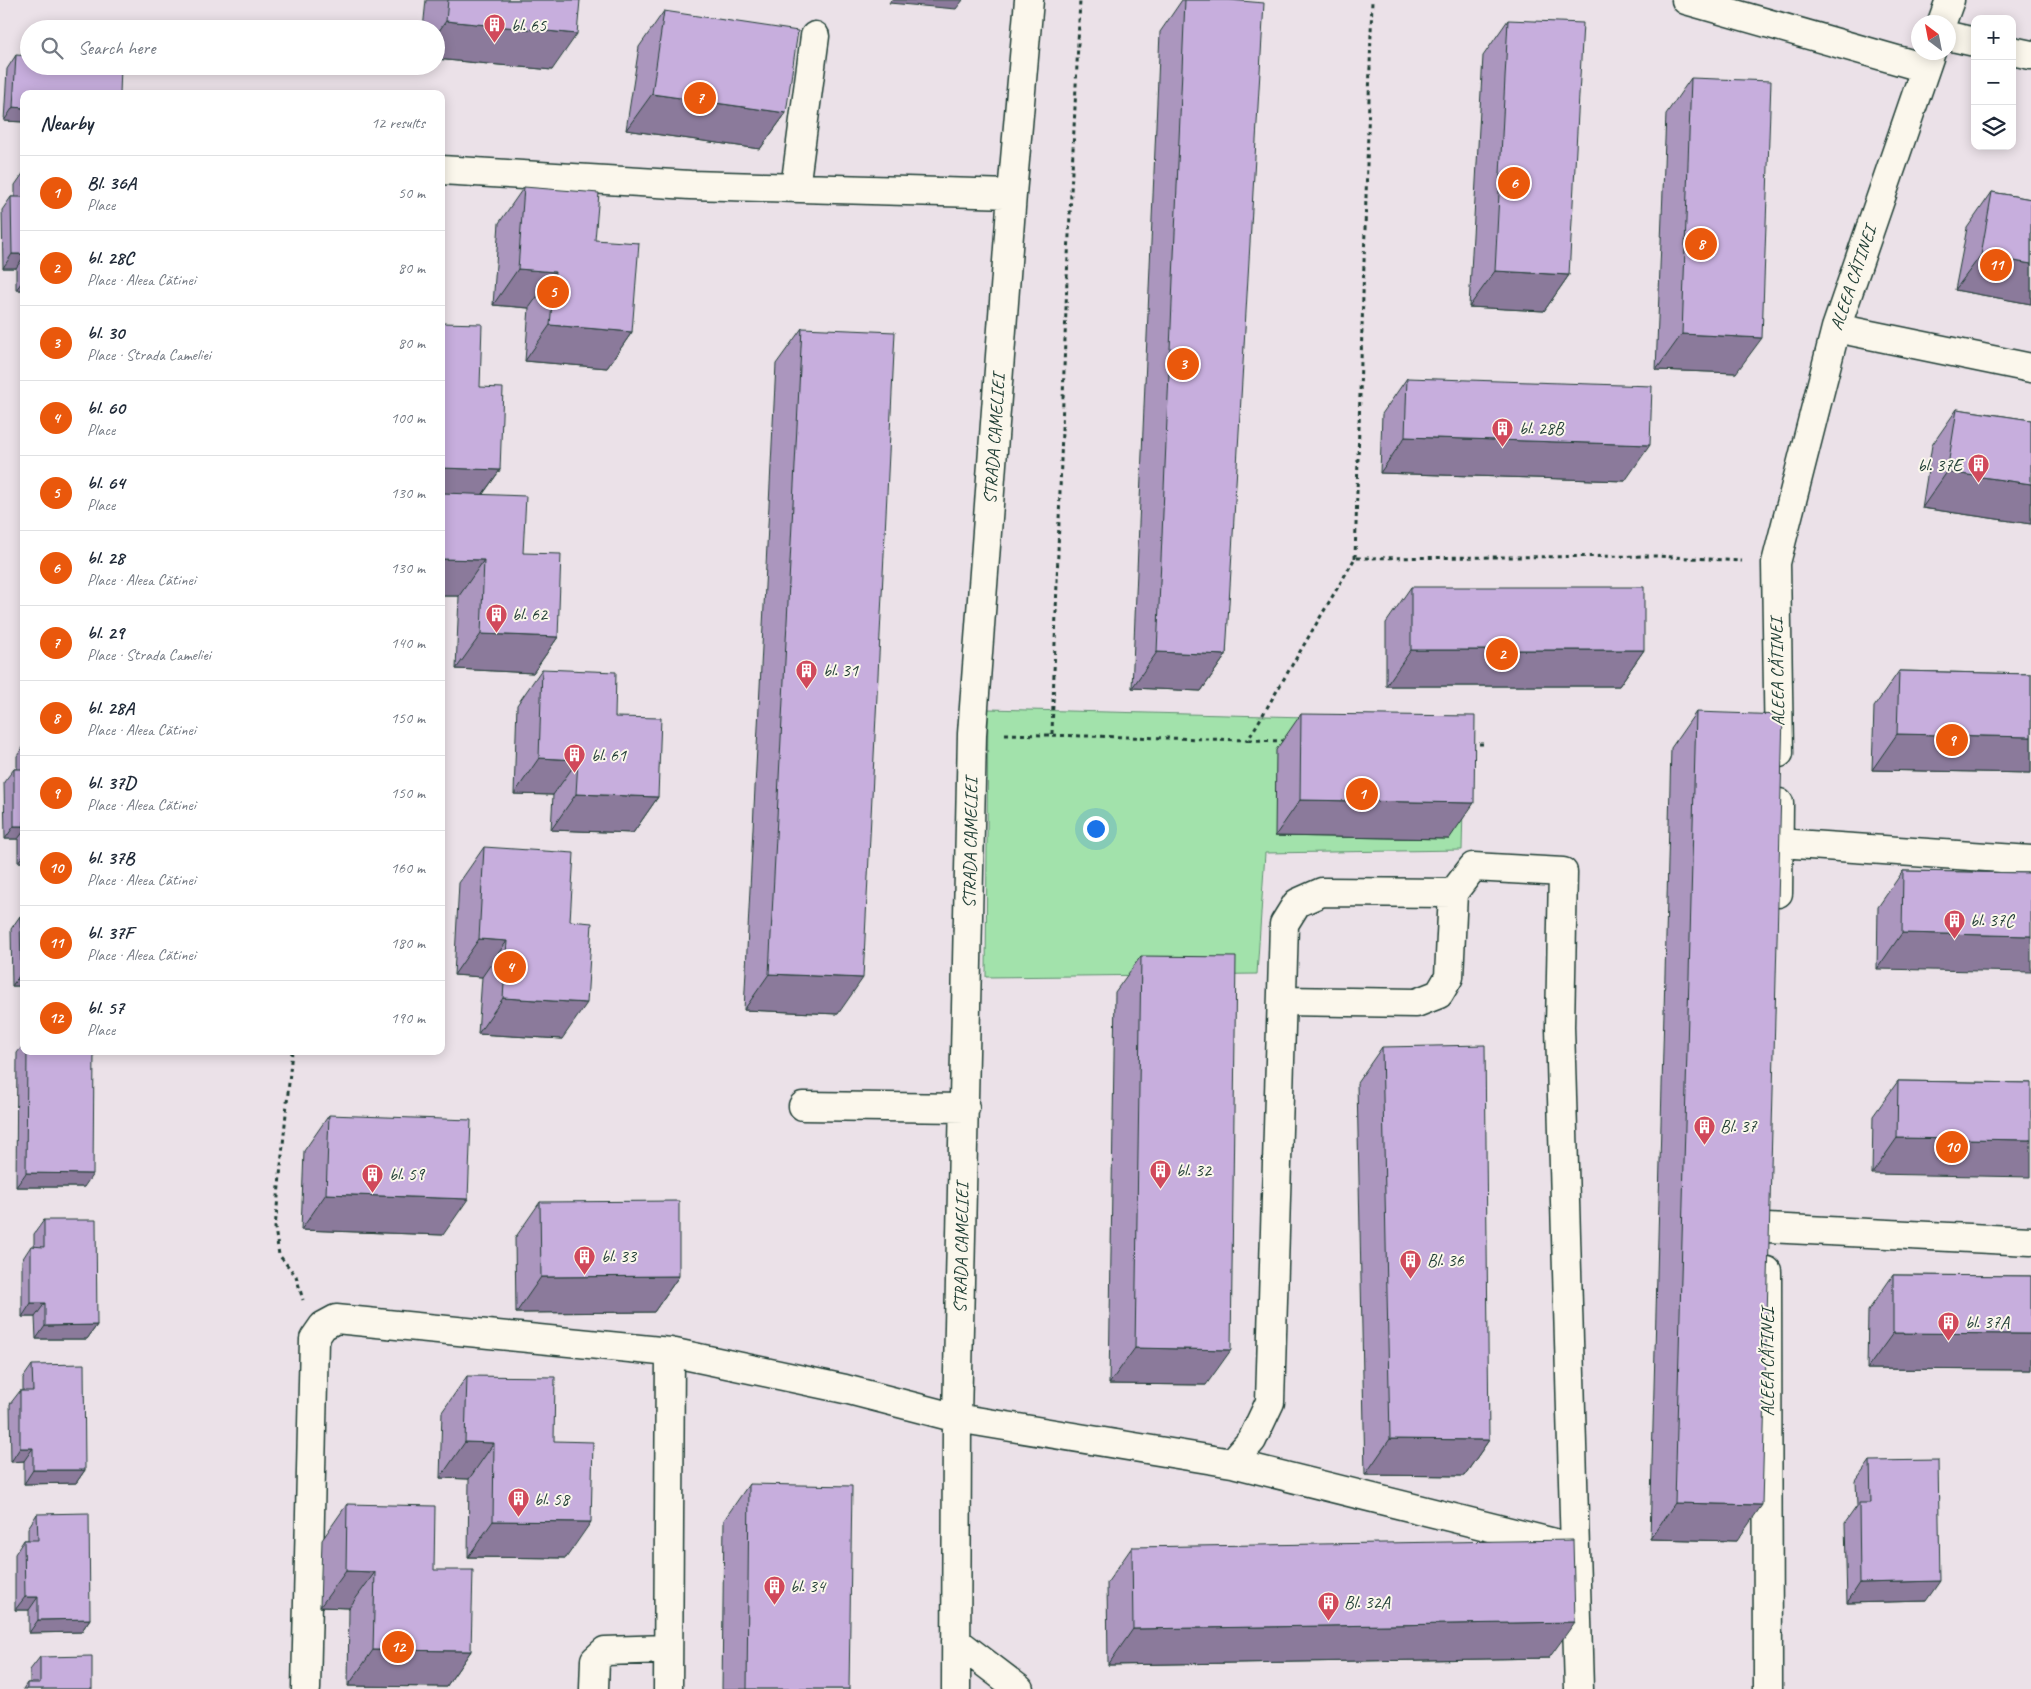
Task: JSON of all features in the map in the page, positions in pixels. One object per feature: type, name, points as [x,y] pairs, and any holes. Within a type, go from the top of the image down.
[{"type":"street","name":"STRADA CAMELIEI","points":[[956,1689],[957,1418],[972,734],[1012,194],[1029,0]]},
{"type":"street","name":"ALEEA CĂTINEI","points":[[1686,0],[1911,56]]},
{"type":"street","points":[[1945,15],[1950,0]]},
{"type":"street","points":[[795,188],[815,36]]},
{"type":"street","points":[[1956,38],[1971,41]]},
{"type":"street","points":[[2016,52],[2031,55]]},
{"type":"street","name":"ALEEA CĂTINEI","points":[[1777,922],[1780,843],[1776,563],[1836,328],[1928,60]]},
{"type":"street","points":[[445,170],[690,186],[1012,194]]},
{"type":"street","points":[[1836,328],[2031,368]]},
{"type":"street","points":[[1780,843],[2031,860]]},
{"type":"street","points":[[1282,1001],[1416,1003],[1439,994],[1449,977],[1453,893],[1473,867],[1563,872],[1560,1027],[1578,1689]]},
{"type":"street","points":[[1232,1463],[1252,1440],[1270,1402],[1284,924],[1298,903],[1322,892],[1453,893]]},
{"type":"street","points":[[803,1106],[965,1108]]},
{"type":"street","name":"ALEEA CĂTINEI","points":[[1768,1689],[1768,1218],[2031,1241]]},
{"type":"street","points":[[306,1689],[314,1339],[323,1326],[336,1319],[670,1352],[845,1388],[957,1418],[1232,1463],[1575,1548]]},
{"type":"street","points":[[668,1689],[670,1352]]},
{"type":"street","points":[[956,1641],[1019,1689]]},
{"type":"street","points":[[594,1689],[595,1660],[605,1651],[668,1649]]},
{"type":"path","points":[[1052,734],[1066,298],[1080,0]]},
{"type":"path","points":[[1248,740],[1356,558],[1372,0]]},
{"type":"path","points":[[1356,558],[1656,556],[1776,563]]},
{"type":"path","points":[[972,734],[1052,734],[1287,741]]},
{"type":"path","points":[[1463,744],[1483,744]]},
{"type":"path","points":[[292,1055],[274,1228],[279,1255],[296,1276],[314,1339]]},
{"type":"green space","points":[[988,709],[1465,721],[1462,850],[1265,853],[1257,974],[986,977]]},
{"type":"building","points":[[448,0],[580,0],[577,34],[446,21]]},
{"type":"building","points":[[1185,0],[1229,0],[1264,3],[1226,655],[1157,652]]},
{"type":"building","points":[[664,11],[798,31],[786,113],[652,94]]},
{"type":"building","points":[[1508,20],[1583,23],[1569,275],[1495,271]]},
{"type":"building","points":[[16,55],[20,55],[20,75],[121,75],[120,90],[20,90],[20,108],[13,107]]},
{"type":"building","points":[[1691,78],[1771,81],[1762,338],[1682,334]]},
{"type":"building","points":[[524,187],[599,193],[595,240],[639,243],[632,332],[550,325],[555,272],[518,269]]},
{"type":"building","points":[[1992,192],[2031,199],[2031,264],[1981,255]]},
{"type":"building","points":[[11,197],[20,197],[20,254],[12,254]]},
{"type":"building","points":[[445,323],[482,324],[480,387],[503,388],[500,470],[445,468]]},
{"type":"building","name":"bl. 31","points":[[802,328],[895,332],[863,978],[769,974]]},
{"type":"building","points":[[1407,378],[1652,386],[1650,445],[1405,437]]},
{"type":"building","points":[[1957,409],[2031,420],[2031,484],[1947,472]]},
{"type":"building","points":[[445,493],[526,496],[523,553],[561,554],[558,637],[481,634],[484,560],[445,559]]},
{"type":"building","points":[[1411,587],[1644,587],[1644,650],[1411,650]]},
{"type":"building","points":[[542,669],[616,672],[615,717],[661,718],[658,797],[576,794],[578,760],[539,758]]},
{"type":"building","points":[[1899,671],[2031,674],[2031,737],[1897,734]]},
{"type":"building","name":"Bl. 37","points":[[1696,712],[1783,715],[1762,1505],[1675,1503]]},
{"type":"building","points":[[1301,714],[1475,716],[1474,803],[1300,800]]},
{"type":"building","points":[[14,769],[20,769],[20,826],[14,826]]},
{"type":"building","points":[[484,847],[574,853],[570,921],[592,923],[587,1003],[503,998],[507,941],[479,939]]},
{"type":"building","points":[[1903,871],[2031,873],[2031,936],[1902,933]]},
{"type":"building","name":"bl. 32","points":[[1141,956],[1236,957],[1231,1350],[1135,1348]]},
{"type":"building","name":"Bl. 36","points":[[1485,1045],[1489,1440],[1390,1439],[1382,1047]]},
{"type":"building","points":[[27,1055],[94,1055],[93,1174],[26,1173]]},
{"type":"building","points":[[1898,1081],[2031,1083],[2031,1140],[1897,1138]]},
{"type":"building","points":[[329,1115],[471,1120],[468,1199],[326,1194]]},
{"type":"building","points":[[679,1201],[679,1276],[541,1277],[540,1202]]},
{"type":"building","points":[[44,1220],[96,1220],[97,1325],[45,1326],[45,1303],[31,1303],[31,1246],[44,1247]]},
{"type":"building","points":[[1893,1275],[2031,1276],[2031,1334],[1893,1333]]},
{"type":"building","points":[[84,1364],[85,1470],[33,1470],[33,1448],[20,1448],[20,1391],[33,1391],[32,1365]]},
{"type":"building","points":[[467,1376],[555,1377],[554,1441],[593,1442],[591,1522],[493,1521],[494,1443],[465,1442]]},
{"type":"building","points":[[1938,1460],[1940,1581],[1860,1583],[1859,1503],[1871,1503],[1870,1461]]},
{"type":"building","name":"bl. 34","points":[[749,1484],[852,1486],[849,1689],[747,1689]]},
{"type":"building","points":[[347,1504],[435,1506],[434,1570],[473,1570],[471,1651],[373,1650],[375,1572],[346,1571]]},
{"type":"building","points":[[89,1513],[90,1619],[38,1620],[38,1597],[25,1597],[24,1540],[38,1540],[37,1514]]},
{"type":"building","points":[[1573,1540],[1575,1622],[1133,1629],[1132,1547]]},
{"type":"building","points":[[92,1656],[92,1689],[27,1689],[27,1683],[40,1683],[40,1657]]},
{"type":"place","name":"bl. 65","points":[[495,44]]},
{"type":"place","name":"bl. 29","points":[[700,98]]},
{"type":"place","name":"bl. 28","points":[[1514,183]]},
{"type":"place","name":"bl. 28A","points":[[1701,244]]},
{"type":"place","name":"bl. 37F","points":[[1996,265]]},
{"type":"place","name":"bl. 64","points":[[553,292]]},
{"type":"place","name":"bl. 30","points":[[1183,364]]},
{"type":"place","name":"bl. 28B","points":[[1503,447]]},
{"type":"place","name":"bl. 37E","points":[[1978,484]]},
{"type":"place","name":"bl. 62","points":[[496,633]]},
{"type":"place","name":"bl. 28C","points":[[1502,654]]},
{"type":"place","name":"bl. 31","points":[[807,689]]},
{"type":"place","name":"bl. 37D","points":[[1952,740]]},
{"type":"place","name":"bl. 61","points":[[575,774]]},
{"type":"place","name":"Bl. 36A","points":[[1362,794]]},
{"type":"place","name":"bl. 37C","points":[[1954,939]]},
{"type":"place","name":"bl. 60","points":[[510,967]]},
{"type":"place","name":"Bl. 37","points":[[1704,1145]]},
{"type":"place","name":"bl. 37B","points":[[1952,1147]]},
{"type":"place","name":"bl. 32","points":[[1160,1189]]},
{"type":"place","name":"bl. 59","points":[[373,1193]]},
{"type":"place","name":"bl. 33","points":[[585,1275]]},
{"type":"place","name":"Bl. 36","points":[[1411,1279]]},
{"type":"place","name":"bl. 37A","points":[[1949,1341]]},
{"type":"place","name":"bl. 58","points":[[518,1518]]},
{"type":"place","name":"bl. 34","points":[[774,1605]]},
{"type":"place","name":"Bl. 32A","points":[[1328,1621]]},
{"type":"place","name":"bl. 57","points":[[398,1647]]}]
